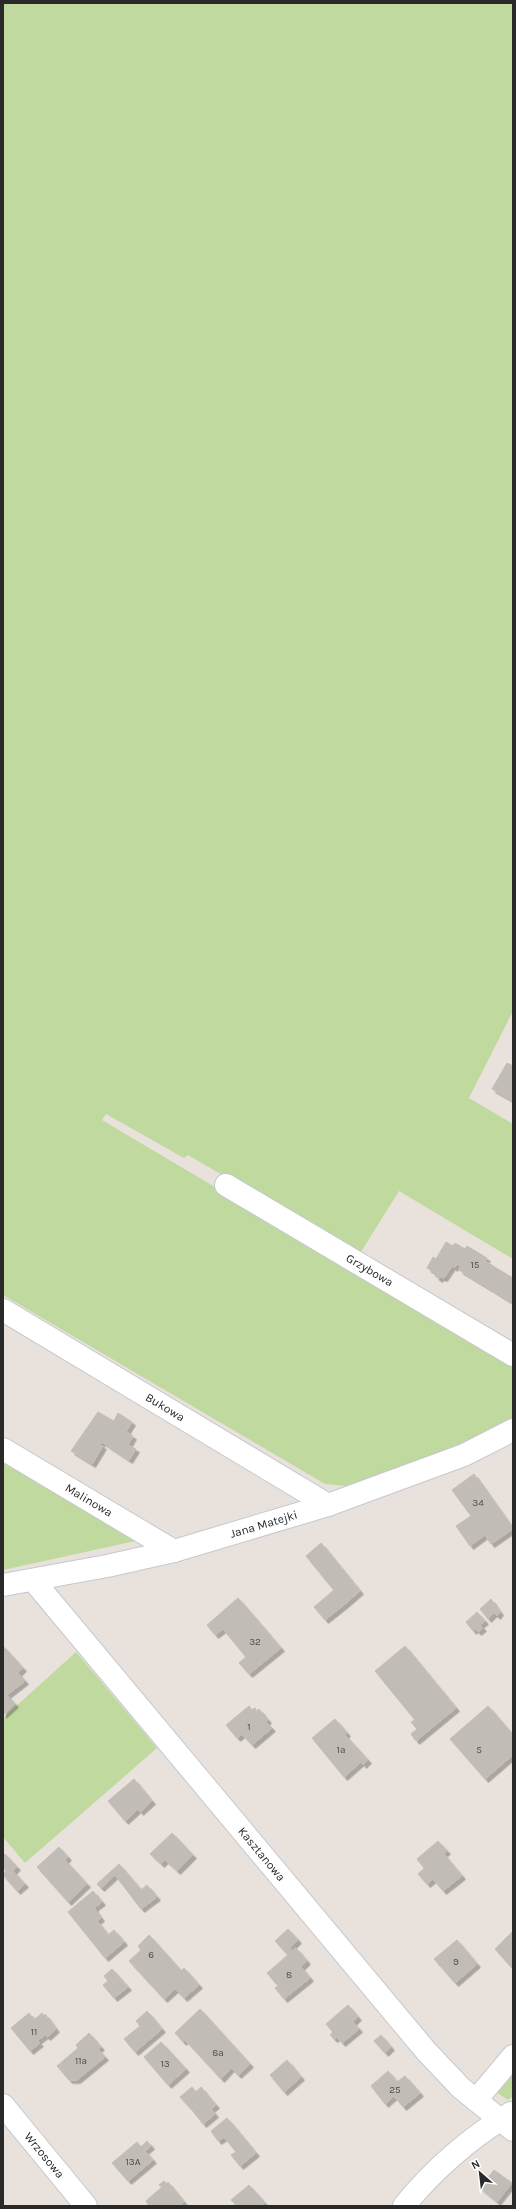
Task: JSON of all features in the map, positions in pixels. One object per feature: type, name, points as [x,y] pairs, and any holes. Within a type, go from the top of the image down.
[{"type":"street","name":"Grzybowa","points":[[226,1185],[513,1355]]},
{"type":"street","name":"Bukowa","points":[[3,1310],[328,1505]]},
{"type":"street","name":"Jana Matejki","points":[[3,1585],[107,1566],[174,1551],[328,1505],[464,1455],[513,1430]]},
{"type":"street","name":"Malinowa","points":[[3,1449],[174,1551]]},
{"type":"street","name":"Kasztanowa","points":[[32,1580],[426,2051],[461,2088],[476,2100],[509,2121]]},
{"type":"street","points":[[476,2100],[513,2056]]},
{"type":"street","name":"Wrzosowa","points":[[3,2105],[86,2206]]},
{"type":"street","points":[[404,2206],[427,2178],[469,2142],[509,2121]]},
{"type":"green space","points":[[3,3],[513,3],[513,1011],[469,1098],[513,1124],[513,1259],[399,1191],[359,1255],[188,1155],[184,1158],[106,1114],[102,1120],[513,1364],[513,1418],[447,1452],[346,1486],[325,1484],[3,1295]]},
{"type":"green space","points":[[3,1460],[140,1540],[3,1570]]},
{"type":"green space","points":[[76,1652],[157,1748],[25,1863],[3,1837],[3,1718]]},
{"type":"green space","points":[[513,2064],[513,2096],[508,2100],[496,2092]]},
{"type":"building","points":[[507,1063],[513,1066],[513,1101],[492,1089]]},
{"type":"building","points":[[446,1242],[453,1246],[455,1243],[465,1249],[467,1246],[487,1258],[485,1261],[503,1272],[492,1290],[459,1270],[461,1266],[457,1264],[454,1268],[452,1266],[444,1278],[441,1277],[439,1279],[435,1276],[437,1274],[427,1268],[433,1257],[436,1259]]},
{"type":"building","points":[[503,1272],[513,1278],[513,1303],[492,1290]]},
{"type":"building","points":[[98,1412],[114,1421],[118,1413],[132,1422],[126,1432],[133,1436],[128,1445],[136,1449],[129,1460],[102,1442],[100,1445],[103,1446],[92,1464],[71,1451]]},
{"type":"building","points":[[474,1474],[513,1529],[491,1544],[485,1535],[470,1546],[456,1526],[471,1516],[452,1490]]},
{"type":"building","points":[[321,1543],[360,1591],[345,1604],[306,1556]]},
{"type":"building","points":[[334,1590],[345,1604],[325,1620],[314,1607]]},
{"type":"building","points":[[238,1598],[281,1648],[249,1674],[239,1663],[246,1657],[223,1629],[215,1635],[207,1625]]},
{"type":"building","points":[[491,1599],[500,1612],[497,1616],[494,1613],[488,1619],[480,1609]]},
{"type":"building","points":[[477,1612],[485,1621],[480,1625],[483,1628],[478,1632],[475,1629],[473,1631],[466,1622]]},
{"type":"building","points":[[3,1646],[23,1668],[18,1673],[25,1681],[7,1695],[15,1704],[3,1715]]},
{"type":"building","points":[[405,1646],[456,1708],[416,1741],[411,1734],[417,1729],[411,1722],[415,1720],[375,1671]]},
{"type":"building","points":[[249,1706],[252,1710],[255,1708],[257,1711],[259,1709],[268,1720],[266,1722],[272,1728],[252,1745],[242,1734],[237,1738],[226,1725]]},
{"type":"building","points":[[488,1706],[513,1735],[513,1755],[507,1760],[473,1719]]},
{"type":"building","points":[[335,1719],[347,1733],[345,1735],[368,1760],[363,1765],[361,1762],[344,1777],[312,1738]]},
{"type":"building","points":[[473,1719],[507,1760],[485,1779],[450,1739]]},
{"type":"building","points":[[134,1779],[152,1801],[140,1812],[138,1809],[125,1821],[108,1801]]},
{"type":"building","points":[[172,1833],[193,1855],[177,1871],[165,1860],[161,1864],[150,1854]]},
{"type":"building","points":[[438,1841],[447,1851],[443,1854],[442,1852],[424,1868],[417,1859]]},
{"type":"building","points":[[59,1847],[68,1857],[65,1860],[87,1884],[68,1902],[37,1867]]},
{"type":"building","points":[[442,1852],[462,1876],[443,1891],[433,1879],[427,1884],[418,1874]]},
{"type":"building","points":[[5,1854],[17,1867],[13,1871],[25,1884],[17,1891],[3,1875],[6,1871],[3,1867],[3,1856]]},
{"type":"building","points":[[119,1864],[141,1890],[147,1885],[157,1897],[141,1909],[115,1875],[101,1888],[97,1884]]},
{"type":"building","points":[[93,1891],[102,1902],[94,1908],[101,1918],[97,1921],[108,1935],[114,1930],[124,1942],[105,1958],[68,1912]]},
{"type":"building","points":[[288,1929],[298,1940],[290,1948],[293,1951],[288,1955],[275,1941]]},
{"type":"building","points":[[513,1931],[513,1965],[511,1967],[495,1949]]},
{"type":"building","points":[[149,1935],[175,1964],[151,1985],[129,1961],[141,1950],[138,1946]]},
{"type":"building","points":[[457,1940],[477,1964],[455,1983],[434,1959]]},
{"type":"building","points":[[296,1948],[307,1961],[301,1967],[310,1978],[284,1999],[275,1988],[278,1986],[267,1973]]},
{"type":"building","points":[[175,1964],[181,1971],[184,1968],[199,1985],[184,1998],[175,1989],[164,1999],[151,1985]]},
{"type":"building","points":[[112,1969],[128,1987],[114,1998],[103,1985],[108,1981],[104,1976]]},
{"type":"building","points":[[348,2005],[358,2017],[353,2022],[359,2029],[342,2043],[337,2037],[334,2039],[330,2035],[333,2032],[326,2024]]},
{"type":"building","points":[[200,2009],[250,2064],[238,2075],[231,2068],[221,2079],[185,2040],[183,2042],[175,2033]]},
{"type":"building","points":[[147,2011],[162,2029],[135,2052],[124,2039],[140,2026],[136,2021]]},
{"type":"building","points":[[29,2013],[34,2020],[42,2013],[44,2016],[45,2014],[56,2029],[47,2037],[45,2035],[37,2041],[40,2043],[30,2051],[11,2028]]},
{"type":"building","points":[[89,2033],[101,2047],[98,2049],[105,2057],[77,2080],[69,2080],[57,2066],[78,2048],[76,2045]]},
{"type":"building","points":[[381,2035],[391,2047],[385,2053],[374,2041]]},
{"type":"building","points":[[161,2042],[186,2069],[168,2085],[144,2057]]},
{"type":"building","points":[[287,2060],[301,2077],[284,2092],[270,2075]]},
{"type":"building","points":[[388,2071],[397,2082],[405,2076],[420,2093],[403,2107],[394,2096],[385,2104],[371,2086]]},
{"type":"building","points":[[192,2087],[196,2092],[201,2087],[209,2097],[192,2110],[180,2097]]},
{"type":"building","points":[[209,2097],[216,2105],[211,2109],[215,2114],[203,2124],[192,2110]]},
{"type":"building","points":[[227,2118],[256,2153],[240,2166],[231,2155],[236,2152],[224,2137],[218,2141],[211,2131]]},
{"type":"building","points":[[147,2141],[151,2146],[145,2151],[153,2160],[128,2181],[112,2163],[137,2142],[141,2147]]},
{"type":"building","points":[[494,2170],[512,2183],[497,2202],[480,2188]]},
{"type":"building","points":[[164,2181],[167,2184],[168,2182],[184,2202],[179,2206],[149,2206],[146,2201],[162,2187],[159,2185]]},
{"type":"building","points":[[249,2185],[265,2203],[261,2206],[237,2206],[231,2200]]}]
